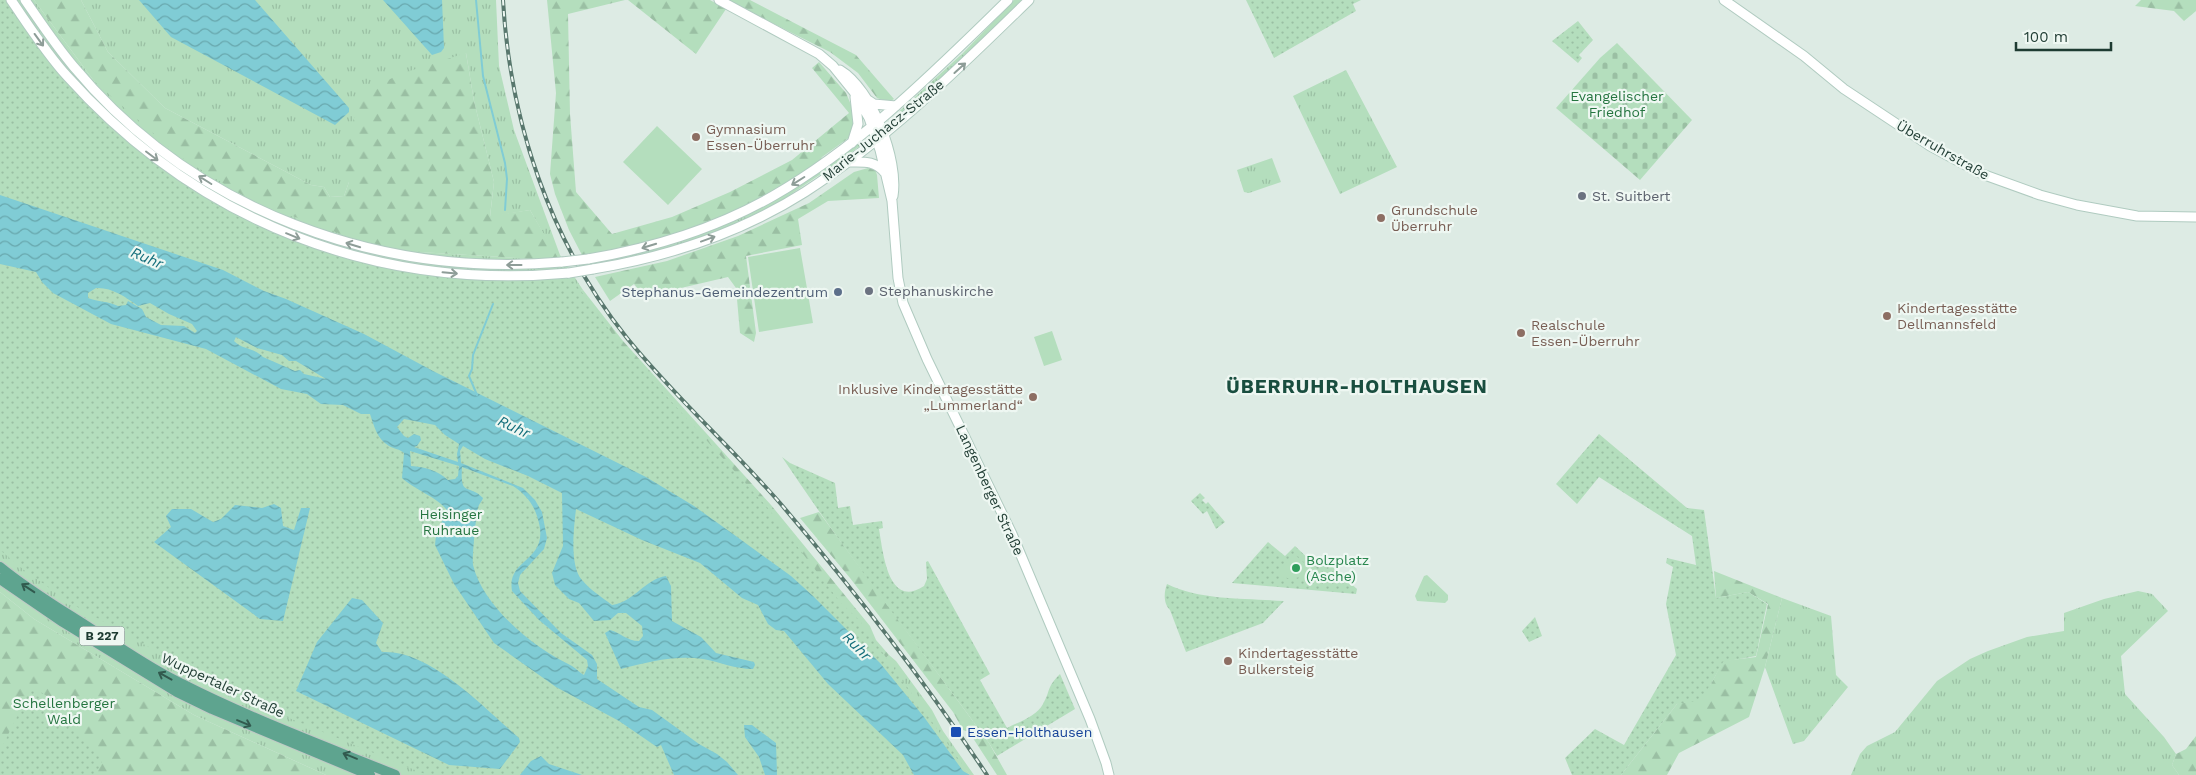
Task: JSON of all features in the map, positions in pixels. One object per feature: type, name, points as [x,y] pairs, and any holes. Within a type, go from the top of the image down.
[{"type":"main road","name":"Marie-Juchacz-Straße","points":[[11,0],[66,75],[115,124],[167,167],[211,197],[270,227],[324,248],[397,266],[480,276],[569,273],[638,260],[672,251],[728,231],[785,204],[848,162],[880,136],[971,58],[1029,0]]},
{"type":"main road","name":"Marie-Juchacz-Straße","points":[[25,0],[74,68],[121,116],[178,163],[243,202],[274,217],[334,239],[400,256],[480,264],[562,262],[637,249],[739,213],[772,197],[803,178],[876,124],[1008,0]]},
{"type":"main road","name":"Langenberger Straße","points":[[719,0],[820,54],[852,80],[868,100],[893,176],[892,201],[898,278],[903,303],[927,359],[1014,539],[1090,719],[1109,775]]},
{"type":"main road","name":"Überruhrstraße","points":[[1724,0],[1804,56],[1844,89],[1930,146],[1982,174],[2040,195],[2077,204],[2137,216],[2196,217]]},
{"type":"main road","name":"Langenberger Straße","points":[[833,66],[876,124]]},
{"type":"main road","points":[[852,143],[858,124],[854,92]]},
{"type":"main road","points":[[868,100],[882,106],[896,106]]},
{"type":"main road","name":"Langenberger Straße","points":[[880,136],[885,173],[892,201]]},
{"type":"main road","points":[[848,162],[871,162],[879,166],[885,173]]},
{"type":"main road","name":"Wuppertaler Straße","points":[[0,567],[18,582],[139,660],[180,684],[231,708],[396,775]]},
{"type":"main road","name":"Wuppertaler Straße","points":[[0,578],[63,622],[176,692],[228,716],[370,775]]},
{"type":"green space","points":[[0,0],[34,0],[94,81],[419,252],[533,259],[557,258],[530,210],[490,217],[494,182],[474,101],[466,53],[349,182],[344,196],[330,197],[324,187],[311,185],[165,108],[108,52],[81,0],[496,0],[499,66],[514,130],[560,255],[583,290],[575,294],[264,291]]},
{"type":"green space","name":"Heisinger Ruhraue","points":[[0,0],[7,0],[72,83],[120,134],[193,190],[251,223],[294,242],[339,257],[385,268],[432,276],[480,280],[527,280],[573,276],[578,287],[622,347],[767,507],[840,602],[860,621],[970,775],[427,775],[236,696],[72,604],[24,570],[0,550]]},
{"type":"green space","points":[[34,0],[81,0],[108,52],[165,108],[311,185],[324,187],[330,197],[344,196],[349,182],[339,171],[361,94],[400,74],[466,53],[474,101],[494,182],[490,216],[530,210],[558,258],[533,259],[419,252],[368,244],[252,201],[179,156],[94,81]]},
{"type":"green space","points":[[547,0],[625,0],[568,14],[570,114],[576,192],[612,234],[672,217],[730,192],[792,160],[849,113],[812,68],[819,62],[846,93],[854,112],[853,130],[850,137],[822,157],[815,169],[756,203],[667,239],[583,257],[569,230],[555,194],[550,174],[556,93]]},
{"type":"green space","points":[[628,0],[710,0],[726,9],[696,54]]},
{"type":"green space","points":[[726,0],[750,0],[856,55],[894,99],[889,102],[877,98],[858,73],[830,52]]},
{"type":"green space","points":[[1014,0],[1022,0],[967,55],[894,122],[891,119],[963,53]]},
{"type":"green space","points":[[1246,0],[1361,0],[1353,4],[1356,11],[1274,58]]},
{"type":"green space","points":[[2141,0],[2196,0],[2196,11],[2184,21],[2174,11],[2135,6]]},
{"type":"green space","points":[[1578,21],[1593,40],[1579,55],[1582,58],[1578,63],[1552,41]]},
{"type":"green space","name":"Evangelischer Friedhof","points":[[1617,43],[1692,120],[1640,180],[1556,108],[1600,58]]},
{"type":"green space","points":[[1346,70],[1397,167],[1340,194],[1293,96]]},
{"type":"green space","points":[[657,126],[702,169],[668,205],[623,162]]},
{"type":"green space","points":[[863,138],[865,142],[828,169],[770,208],[744,221],[723,230],[658,250],[592,266],[589,262],[782,196],[821,171]]},
{"type":"green space","points":[[1272,158],[1281,182],[1249,193],[1244,192],[1237,170]]},
{"type":"green space","points":[[868,168],[875,169],[879,198],[828,201],[798,219],[802,245],[746,256],[756,333],[754,342],[740,333],[736,288],[728,277],[681,288],[647,300],[634,284],[610,301],[595,277],[667,261],[738,236],[809,203],[854,172]]},
{"type":"green space","points":[[800,248],[813,323],[759,332],[748,257]]},
{"type":"green space","points":[[583,290],[623,341],[771,505],[870,626],[876,640],[889,655],[880,663],[574,294]]},
{"type":"green space","points":[[1052,331],[1062,360],[1044,366],[1034,337]]},
{"type":"green space","points":[[1599,434],[1687,508],[1704,510],[1716,598],[1748,592],[1767,604],[1756,656],[1723,662],[1699,701],[1677,704],[1621,775],[1572,775],[1565,758],[1595,729],[1624,745],[1676,655],[1666,604],[1673,567],[1666,563],[1667,558],[1696,565],[1692,536],[1599,477],[1577,504],[1556,484]]},
{"type":"green space","points":[[782,457],[790,463],[835,483],[838,508],[850,506],[853,525],[882,521],[883,528],[879,529],[889,575],[895,585],[902,590],[912,591],[924,586],[927,579],[926,562],[928,561],[990,674],[980,680],[1007,728],[1037,712],[1060,674],[1075,709],[997,756],[832,530]]},
{"type":"green space","points":[[1200,493],[1205,498],[1202,500],[1206,504],[1208,502],[1225,522],[1216,529],[1207,511],[1203,514],[1191,501]]},
{"type":"green space","points":[[819,512],[989,743],[1007,775],[997,775],[969,732],[963,730],[953,712],[850,578],[800,518]]},
{"type":"green space","points":[[1268,542],[1285,556],[1295,546],[1315,565],[1319,560],[1322,563],[1325,560],[1357,589],[1356,594],[1232,583]]},
{"type":"green space","points":[[0,547],[434,775],[326,775],[194,715],[34,619],[0,592]]},
{"type":"green space","points":[[1294,554],[1312,570],[1297,578],[1280,576],[1281,569]]},
{"type":"green space","points":[[1714,571],[1782,598],[1765,667],[1749,717],[1679,753],[1667,775],[1621,775],[1677,704],[1711,684],[1723,661],[1756,657],[1768,604],[1748,592],[1716,598]]},
{"type":"green space","points":[[1427,575],[1448,595],[1448,600],[1445,603],[1417,601],[1415,596],[1424,576]]},
{"type":"green space","points":[[1167,584],[1209,596],[1284,601],[1263,623],[1186,652],[1165,601]]},
{"type":"green space","points":[[2138,591],[2152,594],[2168,611],[2121,656],[2125,694],[2164,737],[2176,754],[2172,765],[2179,775],[1851,775],[1860,754],[1867,746],[1895,732],[1937,681],[1970,659],[2027,637],[2064,631],[2064,613],[2104,599]]},
{"type":"green space","name":"Schellenberger Wald","points":[[0,592],[34,619],[194,715],[326,775],[0,775]]},
{"type":"green space","points":[[1782,598],[1831,616],[1836,675],[1848,687],[1804,741],[1793,744],[1765,667]]},
{"type":"green space","points":[[1535,617],[1542,636],[1529,642],[1522,631]]},
{"type":"green space","points":[[889,655],[896,661],[932,710],[943,731],[974,775],[970,775],[880,663]]},
{"type":"green space","points":[[34,688],[47,696],[55,709],[103,759],[96,775],[0,775],[0,751],[30,690]]},
{"type":"green space","points":[[2196,736],[2196,775],[2179,775],[2172,765],[2176,754],[2186,749]]},
{"type":"water","points":[[139,0],[255,0],[349,108],[349,112],[335,125],[171,37]]},
{"type":"water","points":[[383,0],[442,0],[444,48],[441,52],[432,55]]},
{"type":"water","name":"Ruhr","points":[[0,195],[223,270],[264,291],[364,334],[433,371],[646,477],[694,506],[791,576],[813,596],[880,663],[924,717],[963,771],[970,775],[914,775],[903,755],[828,684],[784,631],[776,630],[768,624],[758,605],[742,598],[700,563],[642,540],[576,509],[573,546],[575,566],[582,580],[589,587],[612,605],[627,600],[652,581],[666,576],[671,586],[672,621],[701,637],[716,653],[754,662],[755,665],[753,669],[746,669],[703,659],[682,658],[662,660],[621,669],[605,633],[610,630],[631,640],[639,641],[643,636],[642,626],[626,613],[618,613],[610,620],[594,621],[579,603],[569,599],[555,585],[552,573],[563,546],[562,493],[528,476],[485,459],[463,446],[460,451],[461,463],[523,488],[535,500],[542,512],[547,538],[544,549],[520,575],[518,583],[520,591],[561,633],[592,655],[597,664],[597,679],[639,707],[652,710],[699,744],[717,754],[738,775],[674,775],[661,745],[657,747],[619,721],[556,687],[494,643],[454,584],[435,545],[436,535],[447,510],[438,501],[402,478],[404,453],[389,446],[382,440],[376,432],[370,414],[361,414],[343,405],[321,404],[307,394],[281,389],[206,349],[111,324],[53,293],[42,282],[36,272],[0,264]],"holes":[[[96,288],[102,288],[118,293],[138,306],[150,303],[192,324],[197,331],[195,333],[184,326],[161,325],[146,317],[142,309],[128,301],[126,305],[118,306],[88,298],[88,293]],[[236,337],[257,348],[282,355],[289,361],[296,361],[326,379],[304,374],[300,370],[295,371],[263,357],[234,341]],[[404,419],[435,425],[445,435],[459,444],[458,462],[414,447],[421,440],[420,436],[414,434],[408,438],[397,427]],[[410,451],[459,466],[458,476],[455,479],[448,480],[435,471],[411,466]],[[462,467],[513,486],[531,503],[537,516],[540,531],[539,543],[535,551],[516,571],[512,580],[512,591],[539,620],[587,660],[588,666],[584,675],[527,638],[512,625],[487,596],[473,565],[477,512],[483,498],[466,488],[462,483]]]},
{"type":"water","points":[[274,504],[281,508],[283,526],[294,530],[301,508],[310,508],[283,621],[260,619],[154,542],[171,527],[166,516],[172,509],[191,509],[213,522],[221,519],[235,505],[262,508]]},
{"type":"water","points":[[352,598],[362,600],[383,623],[376,643],[382,652],[400,654],[419,660],[437,670],[473,697],[519,738],[520,742],[500,769],[449,765],[296,691],[317,642]]},
{"type":"water","points":[[744,725],[752,725],[776,743],[777,775],[765,775],[759,757],[745,737]]},
{"type":"water","points":[[541,756],[549,764],[582,775],[520,775],[531,761]]},
{"type":"waterway","points":[[476,0],[483,76],[505,163],[507,179],[505,210]]},
{"type":"waterway","points":[[477,395],[469,376],[472,369],[473,355],[493,304]]},
{"type":"railway","points":[[503,0],[507,46],[514,91],[539,179],[556,221],[576,262],[600,301],[645,359],[761,482],[835,569],[888,636],[987,775]]},
{"type":"place","name":"Gymnasium Essen-Überruhr","points":[[696,137]]},
{"type":"place","name":"St. Suitbert","points":[[1582,196]]},
{"type":"place","name":"Grundschule Überruhr","points":[[1381,218]]},
{"type":"place","name":"Stephanuskirche","points":[[869,291]]},
{"type":"place","name":"Stephanus-Gemeindezentrum","points":[[838,292]]},
{"type":"place","name":"Kindertagesstätte Dellmannsfeld","points":[[1887,316]]},
{"type":"place","name":"Realschule Essen-Überruhr","points":[[1521,333]]},
{"type":"place","name":"Inklusive Kindertagesstätte „Lummerland“","points":[[1033,397]]},
{"type":"place","name":"Bolzplatz (Asche)","points":[[1296,568]]},
{"type":"place","name":"Kindertagesstätte Bulkersteig","points":[[1228,661]]},
{"type":"place","name":"Essen-Holthausen","points":[[956,732]]},
{"type":"district","name":"ÜBERRUHR-HOLTHAUSEN","points":[[1357,386]]}]
